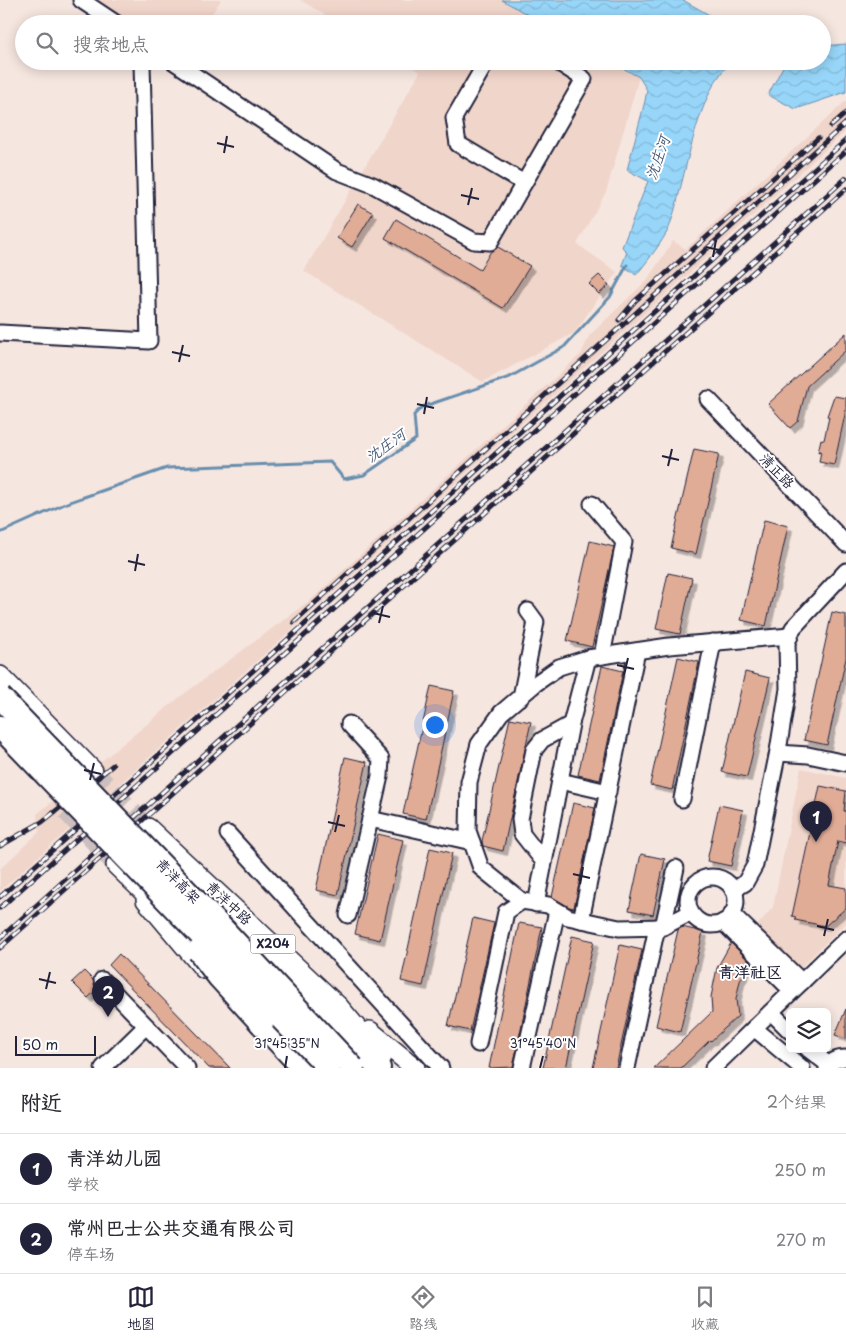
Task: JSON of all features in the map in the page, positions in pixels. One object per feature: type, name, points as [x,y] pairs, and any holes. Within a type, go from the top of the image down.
[{"type":"highway","name":"青洋高架","points":[[0,697],[221,927],[353,1068]]},
{"type":"highway","name":"青洋高架","points":[[0,728],[121,861],[329,1068]]},
{"type":"highway","points":[[121,861],[219,977],[303,1068]]},
{"type":"highway","points":[[221,927],[268,957],[379,1068]]},
{"type":"main road","points":[[0,676],[93,771]]},
{"type":"main road","points":[[0,743],[52,796]]},
{"type":"main road","name":"青洋中路","points":[[148,828],[339,1006],[390,1068]]},
{"type":"main road","points":[[121,861],[240,1012],[291,1068]]},
{"type":"main road","points":[[121,861],[318,1068]]},
{"type":"main road","points":[[339,1006],[415,1068]]},
{"type":"street","points":[[81,0],[104,15]]},
{"type":"street","points":[[0,333],[149,341],[142,70]]},
{"type":"street","points":[[186,70],[338,171],[373,185],[474,241],[490,242],[584,78],[571,70]]},
{"type":"street","points":[[482,70],[454,118],[458,144],[524,183]]},
{"type":"street","name":"清正路","points":[[708,398],[846,544]]},
{"type":"street","points":[[478,1044],[506,912],[529,902],[544,862],[571,724],[595,657],[624,542],[592,504]]},
{"type":"street","points":[[733,890],[745,883],[755,865],[778,753],[788,689],[787,643],[793,628],[846,571]]},
{"type":"street","points":[[521,697],[536,622],[528,611]]},
{"type":"street","points":[[690,913],[660,927],[619,928],[581,920],[568,917],[548,906],[529,902],[481,868],[468,831],[469,782],[479,744],[501,713],[559,667],[595,657],[637,651],[713,642],[790,636]]},
{"type":"street","points":[[682,799],[713,642]]},
{"type":"street","points":[[581,920],[637,651]]},
{"type":"street","points":[[348,915],[380,776],[381,760],[349,724]]},
{"type":"street","points":[[544,862],[522,834],[520,819],[534,750],[542,740],[571,724]]},
{"type":"street","points":[[778,753],[808,754],[846,762]]},
{"type":"street","points":[[560,781],[608,792]]},
{"type":"street","points":[[370,819],[472,842]]},
{"type":"street","points":[[228,834],[441,1068]]},
{"type":"street","points":[[627,1068],[660,927],[676,868]]},
{"type":"street","points":[[711,877],[719,878],[726,881],[733,890],[736,901],[728,918],[711,926],[702,924],[690,913],[688,896],[691,888],[697,882],[711,877]]},
{"type":"street","points":[[522,1068],[557,911]]},
{"type":"street","points":[[728,918],[797,986]]},
{"type":"street","points":[[713,1068],[846,939]]},
{"type":"street","points":[[102,980],[187,1068]]},
{"type":"street","points":[[771,1012],[786,1027]]},
{"type":"street","points":[[102,1068],[146,1026]]},
{"type":"street","points":[[754,1028],[802,1068]]},
{"type":"street","points":[[813,1053],[828,1066],[838,1058],[846,1058]]},
{"type":"shaded area","points":[[97,0],[221,0],[211,15],[118,15]]},
{"type":"shaded area","points":[[300,0],[502,0],[528,15],[325,15]]},
{"type":"shaded area","points":[[417,70],[626,70],[639,77],[606,192],[577,244],[617,272],[574,333],[483,382],[304,271],[420,72]]},
{"type":"shaded area","points":[[846,101],[846,131],[0,891],[0,869],[39,832],[37,814],[180,697],[313,598],[581,354],[589,336],[647,280],[673,241],[686,249]]},
{"type":"shaded area","points":[[801,768],[846,778],[846,923],[799,969],[756,927],[773,907]]},
{"type":"water","points":[[502,0],[683,0],[709,15],[528,15]]},
{"type":"water","points":[[846,44],[846,92],[796,109],[768,95],[781,70],[831,70],[831,45]]},
{"type":"water","points":[[626,70],[724,70],[701,112],[676,207],[668,230],[655,251],[636,275],[622,265],[627,252],[622,247],[648,181],[627,170],[647,90],[639,77]]},
{"type":"building","points":[[358,204],[373,213],[352,247],[337,238]]},
{"type":"building","points":[[396,219],[480,270],[491,251],[498,247],[530,266],[503,308],[385,238]]},
{"type":"building","points":[[599,275],[609,285],[599,294],[589,284]]},
{"type":"building","points":[[846,333],[846,350],[807,386],[798,421],[790,428],[768,404]]},
{"type":"building","points":[[834,396],[846,398],[846,410],[834,465],[819,462],[821,451],[818,452],[821,439],[824,440],[829,417],[827,416]]},
{"type":"building","points":[[694,449],[719,454],[696,554],[671,548]]},
{"type":"building","points":[[764,520],[788,526],[766,626],[741,620]]},
{"type":"building","points":[[590,541],[614,547],[592,647],[567,641]]},
{"type":"building","points":[[668,573],[692,578],[680,634],[656,629]]},
{"type":"building","points":[[832,612],[846,615],[846,658],[827,745],[804,740]]},
{"type":"building","points":[[678,657],[699,662],[672,790],[650,785]]},
{"type":"building","points":[[602,666],[623,671],[600,780],[578,775]]},
{"type":"building","points":[[745,672],[770,678],[747,777],[722,772]]},
{"type":"building","points":[[431,686],[454,691],[426,819],[403,814]]},
{"type":"building","points":[[510,718],[531,722],[503,851],[483,846],[482,841]]},
{"type":"building","points":[[345,757],[367,762],[338,895],[316,890]]},
{"type":"building","points":[[820,786],[846,791],[844,811],[846,811],[846,843],[838,841],[829,885],[846,888],[846,908],[825,926],[795,920],[796,917],[792,916]]},
{"type":"building","points":[[573,803],[595,808],[574,908],[552,897]]},
{"type":"building","points":[[719,805],[743,810],[731,866],[707,861]]},
{"type":"building","points":[[378,834],[403,840],[380,940],[355,934]]},
{"type":"building","points":[[430,848],[452,853],[423,986],[401,981]]},
{"type":"building","points":[[641,854],[665,859],[653,915],[629,910]]},
{"type":"building","points":[[473,918],[494,923],[470,1031],[448,1026]]},
{"type":"building","points":[[519,923],[542,927],[513,1067],[489,1068]]},
{"type":"building","points":[[682,927],[703,932],[680,1032],[656,1026],[678,930]]},
{"type":"building","points":[[572,936],[594,941],[566,1068],[543,1068]]},
{"type":"building","points":[[731,943],[750,962],[740,981],[736,999],[738,1016],[681,1068],[654,1068],[712,1012],[711,997],[717,968]]},
{"type":"building","points":[[620,945],[642,950],[616,1068],[593,1068]]},
{"type":"building","points":[[119,954],[230,1068],[209,1068],[109,965]]},
{"type":"building","points":[[84,971],[93,980],[97,989],[88,998],[72,982]]},
{"type":"building","points":[[846,1009],[846,1039],[835,1035]]},
{"type":"waterway","name":"沈庄河","points":[[0,533],[67,503],[167,468],[330,462],[344,479],[364,475],[416,439],[414,415],[422,407],[510,377],[564,347],[610,297],[627,265]]},
{"type":"tunnel","points":[[93,771],[148,828]]},
{"type":"tunnel","points":[[66,811],[116,865]]},
{"type":"railway","points":[[831,126],[846,113]]},
{"type":"railway","points":[[294,622],[846,123]]},
{"type":"railway","points":[[619,320],[635,301],[818,138]]},
{"type":"railway","points":[[0,897],[846,140]]},
{"type":"railway","points":[[0,908],[846,151]]},
{"type":"railway","points":[[0,938],[846,178]]},
{"type":"railway","points":[[0,948],[846,189]]},
{"type":"railway","points":[[0,846],[42,822],[113,765]]},
{"type":"place","name":"青洋幼儿园","points":[[816,842]]},
{"type":"place","name":"常州巴士公共交通有限公司","points":[[108,1017]]},
{"type":"district","name":"青洋社区","points":[[750,972]]}]
